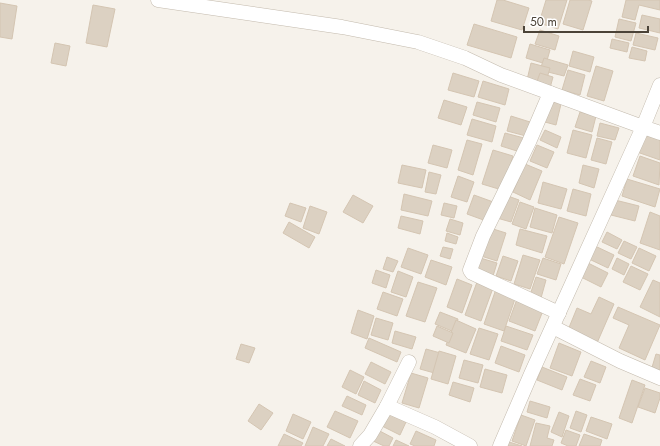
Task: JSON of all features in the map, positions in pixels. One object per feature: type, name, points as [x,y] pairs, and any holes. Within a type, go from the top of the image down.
[{"type":"street","points":[[158,0],[342,27],[418,42],[465,58],[501,75],[660,133]]},
{"type":"street","points":[[500,446],[643,127],[660,85]]},
{"type":"street","points":[[550,93],[529,142],[483,236],[470,270],[472,273],[559,313]]},
{"type":"street","points":[[553,327],[660,378]]},
{"type":"street","points":[[360,446],[370,435],[387,406],[409,362]]},
{"type":"street","points":[[387,406],[470,446]]},
{"type":"building","points":[[497,0],[503,0],[529,8],[522,30],[491,21]]},
{"type":"building","points":[[546,0],[567,0],[558,29],[539,23]]},
{"type":"building","points":[[570,0],[592,1],[583,30],[563,24]]},
{"type":"building","points":[[626,0],[660,0],[660,10],[639,5],[635,20],[622,17]]},
{"type":"building","points":[[0,3],[17,6],[12,39],[0,37]]},
{"type":"building","points":[[93,5],[115,9],[107,47],[86,43]]},
{"type":"building","points":[[642,15],[660,19],[660,33],[639,28]]},
{"type":"building","points":[[619,19],[636,23],[631,41],[615,37]]},
{"type":"building","points":[[474,24],[517,37],[511,58],[467,45]]},
{"type":"building","points":[[540,30],[559,36],[555,50],[535,44]]},
{"type":"building","points":[[636,33],[658,38],[655,50],[633,45]]},
{"type":"building","points":[[612,39],[629,43],[627,52],[610,48]]},
{"type":"building","points":[[55,43],[70,46],[66,66],[51,63]]},
{"type":"building","points":[[530,44],[550,50],[546,64],[526,58]]},
{"type":"building","points":[[632,47],[647,51],[645,61],[629,58]]},
{"type":"building","points":[[573,51],[594,57],[590,72],[569,66]]},
{"type":"building","points":[[544,58],[568,65],[564,76],[540,70]]},
{"type":"building","points":[[531,63],[550,68],[545,85],[527,80]]},
{"type":"building","points":[[596,66],[613,71],[604,101],[587,96]]},
{"type":"building","points":[[568,70],[585,75],[580,95],[562,90]]},
{"type":"building","points":[[453,73],[479,81],[474,97],[448,90]]},
{"type":"building","points":[[540,73],[553,77],[550,88],[536,84]]},
{"type":"building","points":[[483,81],[509,89],[505,105],[478,97]]},
{"type":"building","points":[[444,100],[467,107],[461,125],[438,118]]},
{"type":"building","points":[[551,101],[561,104],[556,125],[545,122]]},
{"type":"building","points":[[477,102],[500,108],[496,122],[473,115]]},
{"type":"building","points":[[580,112],[596,116],[592,132],[575,127]]},
{"type":"building","points":[[511,116],[530,122],[526,136],[507,131]]},
{"type":"building","points":[[472,119],[496,126],[492,142],[467,135]]},
{"type":"building","points":[[600,123],[619,128],[615,140],[597,136]]},
{"type":"building","points":[[545,130],[561,137],[557,148],[540,140]]},
{"type":"building","points":[[573,130],[592,135],[586,158],[567,153]]},
{"type":"building","points":[[644,131],[660,137],[660,160],[637,152]]},
{"type":"building","points":[[505,133],[524,138],[520,152],[501,146]]},
{"type":"building","points":[[597,138],[612,142],[606,164],[591,160]]},
{"type":"building","points":[[467,140],[482,144],[473,175],[458,170]]},
{"type":"building","points":[[433,145],[452,150],[447,168],[428,163]]},
{"type":"building","points":[[537,145],[554,152],[547,168],[530,161]]},
{"type":"building","points":[[493,150],[513,156],[502,190],[482,184]]},
{"type":"building","points":[[640,156],[660,163],[659,185],[633,176]]},
{"type":"building","points":[[525,164],[542,171],[530,200],[513,192]]},
{"type":"building","points":[[402,165],[426,170],[422,188],[398,183]]},
{"type":"building","points":[[583,165],[599,169],[594,188],[579,183]]},
{"type":"building","points":[[429,172],[441,175],[436,194],[425,192]]},
{"type":"building","points":[[458,176],[474,182],[467,202],[451,197]]},
{"type":"building","points":[[627,179],[660,189],[655,207],[622,196]]},
{"type":"building","points":[[543,182],[567,189],[561,209],[538,203]]},
{"type":"building","points":[[573,189],[591,194],[586,216],[567,211]]},
{"type":"building","points":[[404,194],[432,201],[428,216],[401,210]]},
{"type":"building","points":[[353,195],[373,206],[363,223],[343,212]]},
{"type":"building","points":[[474,195],[496,203],[489,222],[467,214]]},
{"type":"building","points":[[505,195],[519,200],[511,222],[497,218]]},
{"type":"building","points":[[615,200],[639,206],[635,221],[611,215]]},
{"type":"building","points":[[520,202],[534,207],[526,229],[512,224]]},
{"type":"building","points":[[290,203],[306,208],[301,222],[285,216]]},
{"type":"building","points":[[444,203],[457,206],[454,218],[441,215]]},
{"type":"building","points":[[310,206],[327,212],[319,234],[303,228]]},
{"type":"building","points":[[535,208],[557,215],[552,233],[530,227]]},
{"type":"building","points":[[650,212],[660,216],[660,250],[640,243]]},
{"type":"building","points":[[401,216],[423,221],[420,234],[398,228]]},
{"type":"building","points":[[559,217],[578,223],[564,264],[545,257]]},
{"type":"building","points":[[450,219],[463,223],[460,235],[446,231]]},
{"type":"building","points":[[289,222],[315,237],[309,248],[283,233]]},
{"type":"building","points":[[490,228],[506,233],[497,261],[481,256]]},
{"type":"building","points":[[520,229],[547,236],[542,253],[516,245]]},
{"type":"building","points":[[607,232],[622,240],[617,249],[602,242]]},
{"type":"building","points":[[447,233],[458,237],[456,244],[445,241]]},
{"type":"building","points":[[624,241],[637,247],[631,259],[618,253]]},
{"type":"building","points":[[595,246],[614,255],[608,268],[589,259]]},
{"type":"building","points":[[443,247],[453,249],[450,259],[440,256]]},
{"type":"building","points":[[408,248],[428,255],[421,274],[401,267]]},
{"type":"building","points":[[639,248],[656,256],[649,271],[632,263]]},
{"type":"building","points":[[523,255],[540,260],[530,289],[514,284]]},
{"type":"building","points":[[503,256],[518,261],[511,281],[496,276]]},
{"type":"building","points":[[387,257],[398,261],[393,272],[383,269]]},
{"type":"building","points":[[477,257],[497,263],[493,276],[473,270]]},
{"type":"building","points":[[543,258],[561,264],[556,280],[537,274]]},
{"type":"building","points":[[617,258],[629,264],[624,275],[612,269]]},
{"type":"building","points":[[431,260],[452,267],[446,285],[425,277]]},
{"type":"building","points":[[588,263],[608,273],[601,287],[581,277]]},
{"type":"building","points":[[631,266],[648,274],[640,290],[623,282]]},
{"type":"building","points":[[376,270],[390,275],[386,288],[372,283]]},
{"type":"building","points":[[398,271],[413,277],[406,297],[391,292]]},
{"type":"building","points":[[536,277],[546,280],[541,298],[530,295]]},
{"type":"building","points":[[457,279],[472,285],[462,313],[447,307]]},
{"type":"building","points":[[653,280],[660,283],[660,317],[640,307]]},
{"type":"building","points":[[418,282],[437,288],[425,322],[406,316]]},
{"type":"building","points":[[477,282],[493,288],[481,321],[465,315]]},
{"type":"building","points":[[496,289],[516,296],[504,331],[484,324]]},
{"type":"building","points":[[383,292],[403,299],[397,316],[377,309]]},
{"type":"building","points":[[599,297],[614,304],[597,343],[568,330],[577,308],[591,314]]},
{"type":"building","points":[[517,299],[544,308],[535,331],[509,321]]},
{"type":"building","points":[[618,307],[660,325],[645,360],[619,348],[629,325],[613,318]]},
{"type":"building","points":[[358,310],[374,316],[367,339],[351,333]]},
{"type":"building","points":[[440,312],[458,319],[454,332],[435,324]]},
{"type":"building","points":[[376,318],[393,323],[388,340],[371,335]]},
{"type":"building","points":[[456,320],[476,329],[466,353],[446,345]]},
{"type":"building","points":[[437,326],[453,333],[449,343],[433,336]]},
{"type":"building","points":[[506,326],[533,335],[527,350],[501,341]]},
{"type":"building","points":[[479,328],[498,334],[489,360],[470,354]]},
{"type":"building","points":[[395,331],[416,337],[412,349],[392,343]]},
{"type":"building","points":[[369,338],[401,352],[397,362],[365,348]]},
{"type":"building","points":[[559,343],[581,352],[572,376],[550,368]]},
{"type":"building","points":[[241,344],[255,348],[249,363],[236,359]]},
{"type":"building","points":[[501,346],[525,355],[519,372],[495,363]]},
{"type":"building","points":[[426,349],[444,354],[438,374],[420,369]]},
{"type":"building","points":[[439,351],[456,356],[448,384],[431,379]]},
{"type":"building","points":[[656,354],[660,355],[660,378],[650,374]]},
{"type":"building","points":[[464,360],[483,365],[478,383],[459,378]]},
{"type":"building","points":[[591,361],[606,367],[600,383],[584,377]]},
{"type":"building","points":[[371,362],[391,372],[385,384],[365,374]]},
{"type":"building","points":[[542,367],[567,377],[562,390],[537,380]]},
{"type":"building","points":[[485,369],[507,375],[502,393],[480,387]]},
{"type":"building","points":[[350,370],[364,377],[356,394],[342,387]]},
{"type":"building","points":[[411,373],[428,378],[419,408],[402,403]]},
{"type":"building","points":[[580,379],[596,385],[590,401],[573,395]]},
{"type":"building","points":[[632,380],[645,385],[632,423],[619,418]]},
{"type":"building","points":[[364,381],[381,390],[375,403],[358,395]]},
{"type":"building","points":[[453,382],[474,388],[470,402],[449,395]]},
{"type":"building","points":[[645,388],[660,393],[660,398],[655,413],[638,407]]},
{"type":"building","points":[[347,396],[366,405],[362,415],[342,406]]},
{"type":"building","points":[[530,401],[550,407],[547,418],[527,412]]},
{"type":"building","points":[[259,404],[273,413],[261,430],[248,421]]},
{"type":"building","points":[[335,411],[358,421],[350,438],[327,427]]},
{"type":"building","points":[[576,411],[587,415],[581,432],[570,428]]},
{"type":"building","points":[[559,412],[569,416],[562,437],[551,432]]},
{"type":"building","points":[[386,413],[406,422],[400,435],[380,425]]},
{"type":"building","points":[[293,414],[311,422],[303,439],[286,431]]},
{"type":"building","points":[[521,415],[535,420],[526,446],[512,441]]},
{"type":"building","points":[[591,417],[612,424],[607,439],[586,431]]},
{"type":"building","points":[[536,423],[550,426],[547,438],[554,440],[552,446],[530,446]]},
{"type":"building","points":[[313,427],[329,434],[323,446],[305,446]]},
{"type":"building","points":[[376,429],[393,438],[389,446],[384,446],[371,440]]},
{"type":"building","points":[[566,430],[580,435],[576,446],[568,446],[561,443]]},
{"type":"building","points":[[416,431],[436,440],[434,446],[415,446],[410,444]]},
{"type":"building","points":[[284,434],[303,443],[301,446],[278,446]]},
{"type":"building","points":[[584,434],[602,440],[600,446],[579,446]]},
{"type":"building","points":[[331,439],[345,446],[327,446]]},
{"type":"building","points":[[396,440],[409,446],[393,446]]},
{"type":"building","points":[[506,441],[522,446],[504,446]]}]
